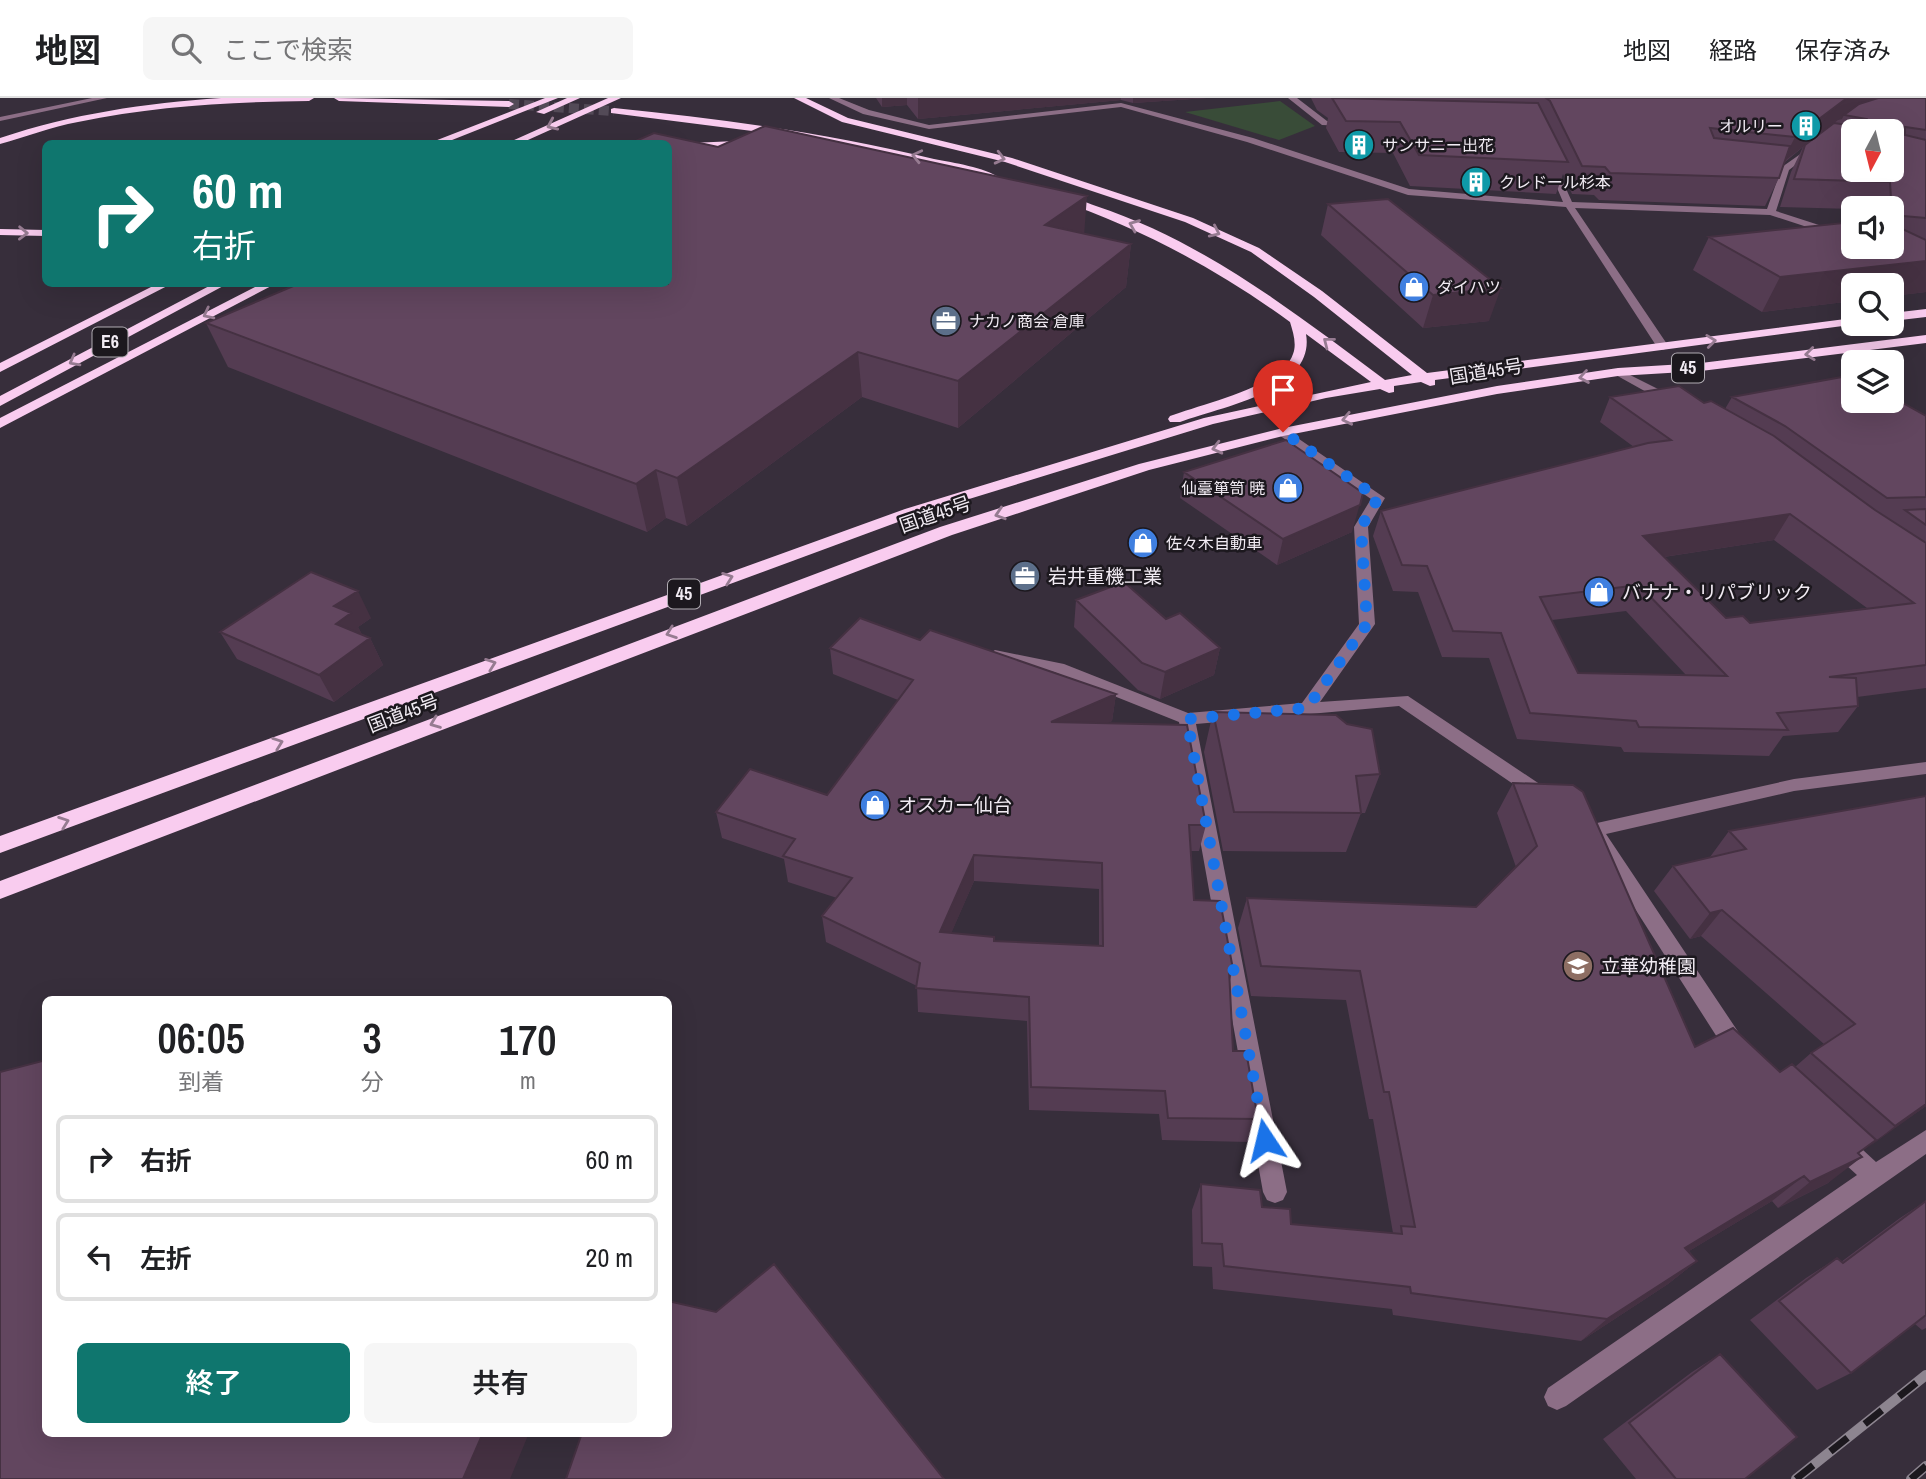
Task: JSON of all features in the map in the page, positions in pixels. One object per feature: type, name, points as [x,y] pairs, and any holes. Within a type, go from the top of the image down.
[{"type":"highway","points":[[0,133],[91,110],[176,98]]},
{"type":"highway","points":[[0,141],[64,123],[139,108],[218,101],[309,98]]},
{"type":"highway","points":[[339,98],[509,104]]},
{"type":"highway","points":[[444,140],[557,101],[575,98]]},
{"type":"highway","points":[[519,140],[615,98]]},
{"type":"highway","points":[[799,98],[845,120],[1007,160],[1100,189],[1189,220],[1255,250],[1318,294],[1451,398]]},
{"type":"highway","points":[[477,139],[557,101]]},
{"type":"highway","points":[[630,105],[933,143]]},
{"type":"highway","points":[[614,111],[763,127],[877,147],[939,161],[1014,183]]},
{"type":"highway","points":[[672,147],[764,142]]},
{"type":"highway","points":[[778,142],[877,147]]},
{"type":"highway","points":[[1051,194],[1161,236],[1209,261],[1295,317],[1410,405]]},
{"type":"highway","points":[[0,232],[42,233]]},
{"type":"highway","name":"E6","points":[[0,368],[158,287]]},
{"type":"highway","name":"E6","points":[[0,402],[215,287]]},
{"type":"highway","points":[[0,424],[264,287]]},
{"type":"highway","points":[[1904,316],[1926,313]]},
{"type":"highway","points":[[1093,455],[1201,408],[1277,381],[1290,371],[1301,353],[1300,333],[1295,317]]},
{"type":"highway","name":"国道45号","points":[[0,845],[911,512],[1209,421],[1326,394],[1424,377],[1841,324]]},
{"type":"highway","name":"国道45号","points":[[0,890],[651,640],[946,531],[1144,467],[1283,432],[1451,398],[1618,372],[1701,368],[1926,339]]},
{"type":"street","points":[[0,119],[103,98]]},
{"type":"street","points":[[833,98],[866,113],[929,127],[1121,105],[1250,140],[1408,192],[1569,205],[1771,212],[1841,235]]},
{"type":"street","points":[[1292,98],[1325,123],[1353,124]]},
{"type":"street","points":[[1771,212],[1785,169],[1818,143],[1828,141]]},
{"type":"street","points":[[1545,150],[1569,205],[1663,347]]},
{"type":"street","points":[[1771,168],[1785,169]]},
{"type":"street","points":[[1618,372],[1683,407]]},
{"type":"street","points":[[1283,432],[1378,498],[1361,527],[1367,624],[1307,708]]},
{"type":"street","points":[[984,653],[1058,668],[1187,719],[1402,700],[1560,807]]},
{"type":"street","points":[[1187,719],[1275,1192]]},
{"type":"street","points":[[1749,1061],[1739,1052],[1588,826],[1794,785],[1926,768]]},
{"type":"street","points":[[1827,1133],[1875,1177]]},
{"type":"street","points":[[1557,1397],[1926,1141]]},
{"type":"green space","points":[[1280,101],[1315,126],[1279,140],[1185,112]]},
{"type":"building","points":[[1332,98],[1538,103],[1568,162],[1419,155],[1400,122],[1346,121]]},
{"type":"building","points":[[1546,98],[1847,98],[1795,137],[1710,128],[1714,138],[1790,146],[1779,178],[1610,173],[1605,167],[1582,166],[1550,101]]},
{"type":"building","points":[[1878,98],[1926,98],[1926,130],[1905,127],[1905,135],[1926,140],[1926,218],[1904,216],[1904,196],[1891,196],[1890,182],[1904,182],[1904,119],[1867,119],[1844,115],[1859,104]]},
{"type":"building","points":[[1834,123],[1841,124],[1841,180],[1794,179],[1805,145]]},
{"type":"building","points":[[765,126],[1087,196],[1045,225],[1131,244],[958,381],[858,352],[677,478],[656,470],[636,484],[206,323],[291,287],[672,287],[672,140],[638,140],[654,133],[718,147]]},
{"type":"building","points":[[1388,199],[1501,288],[1433,295],[1328,204]]},
{"type":"building","points":[[1841,223],[1841,259],[1904,259],[1904,230],[1926,240],[1926,261],[1780,277],[1709,237]]},
{"type":"building","points":[[1841,377],[1841,413],[1904,413],[1904,404],[1926,416],[1926,497],[1887,498],[1785,426],[1732,397]]},
{"type":"building","points":[[1679,386],[1704,403],[1711,401],[1774,436],[1875,510],[1926,543],[1926,665],[1829,677],[1856,678],[1858,706],[1777,713],[1788,730],[1639,727],[1636,721],[1530,713],[1501,633],[1453,631],[1427,566],[1402,565],[1381,511],[1648,443],[1671,440],[1610,397]],"holes":[[[1790,514],[1914,603],[1750,623],[1743,616],[1726,618],[1643,536]],[[1639,585],[1727,676],[1578,673],[1540,597]]]},
{"type":"building","points":[[1286,440],[1363,493],[1360,505],[1283,539],[1184,472]]},
{"type":"building","points":[[1926,509],[1926,525],[1905,510]]},
{"type":"building","points":[[311,572],[358,591],[334,606],[351,613],[336,624],[370,638],[319,675],[220,632]]},
{"type":"building","points":[[1124,582],[1166,619],[1180,613],[1220,648],[1165,672],[1142,663],[1076,600]]},
{"type":"building","points":[[860,618],[920,640],[930,630],[1116,694],[1051,722],[1187,725],[1206,825],[1189,825],[1194,900],[1220,901],[1233,969],[1229,969],[1233,1051],[1246,1051],[1258,1119],[1168,1118],[1165,1091],[1031,1087],[1029,997],[916,988],[920,963],[822,916],[852,878],[783,856],[795,839],[716,812],[750,769],[827,795],[913,680],[830,648]],"holes":[[[974,855],[1102,863],[1103,946],[994,941],[994,937],[940,932]]]},
{"type":"building","points":[[1213,712],[1336,715],[1347,724],[1372,729],[1380,774],[1356,776],[1361,813],[1234,812]]},
{"type":"building","points":[[1513,783],[1573,785],[1583,792],[1695,1047],[1733,1028],[1780,1072],[1792,1064],[1876,1140],[1858,1153],[1862,1157],[1810,1182],[1804,1176],[1685,1248],[1697,1261],[1607,1319],[1411,1293],[1410,1287],[1224,1266],[1222,1244],[1202,1243],[1201,1184],[1260,1190],[1262,1207],[1290,1209],[1291,1224],[1402,1234],[1401,1226],[1415,1227],[1389,1092],[1384,1092],[1360,971],[1261,966],[1247,898],[1476,907],[1537,846]]},
{"type":"building","points":[[1926,796],[1926,1104],[1895,1126],[1811,1053],[1855,1024],[1722,910],[1710,913],[1673,866],[1746,849],[1729,831]]},
{"type":"building","points":[[42,1061],[42,1437],[481,1437],[463,1479],[0,1479],[0,1072]]},
{"type":"building","points":[[1926,1201],[1926,1315],[1851,1373],[1779,1301],[1837,1258],[1843,1263]]},
{"type":"building","points":[[774,1264],[944,1479],[566,1479],[581,1437],[672,1437],[672,1302],[716,1312]]},
{"type":"building","points":[[1720,1354],[1797,1437],[1745,1479],[1676,1479],[1629,1423]]},
{"type":"tunnel","points":[[509,104],[614,111]]},
{"type":"railway","points":[[1796,1479],[1926,1375]]},
{"type":"railway","points":[[1911,1479],[1926,1466]]},
{"type":"place","name":"オルリー","points":[[1806,126]]},
{"type":"place","name":"サンサニー出花","points":[[1359,145]]},
{"type":"place","name":"クレドール杉本","points":[[1476,182]]},
{"type":"place","name":"ダイハツ","points":[[1414,287]]},
{"type":"place","name":"ナカノ商会 倉庫","points":[[946,321]]},
{"type":"place","name":"仙臺箪笥 暁","points":[[1288,488]]},
{"type":"place","name":"佐々木自動車","points":[[1143,543]]},
{"type":"place","name":"岩井重機工業","points":[[1025,576]]},
{"type":"place","name":"バナナ・リパブリック","points":[[1599,592]]},
{"type":"place","name":"オスカー仙台","points":[[875,805]]},
{"type":"place","name":"立華幼稚園","points":[[1578,966]]},
{"type":"route","points":[[1265,1140],[1187,719],[1307,708],[1367,624],[1361,527],[1378,498],[1283,432]]}]
